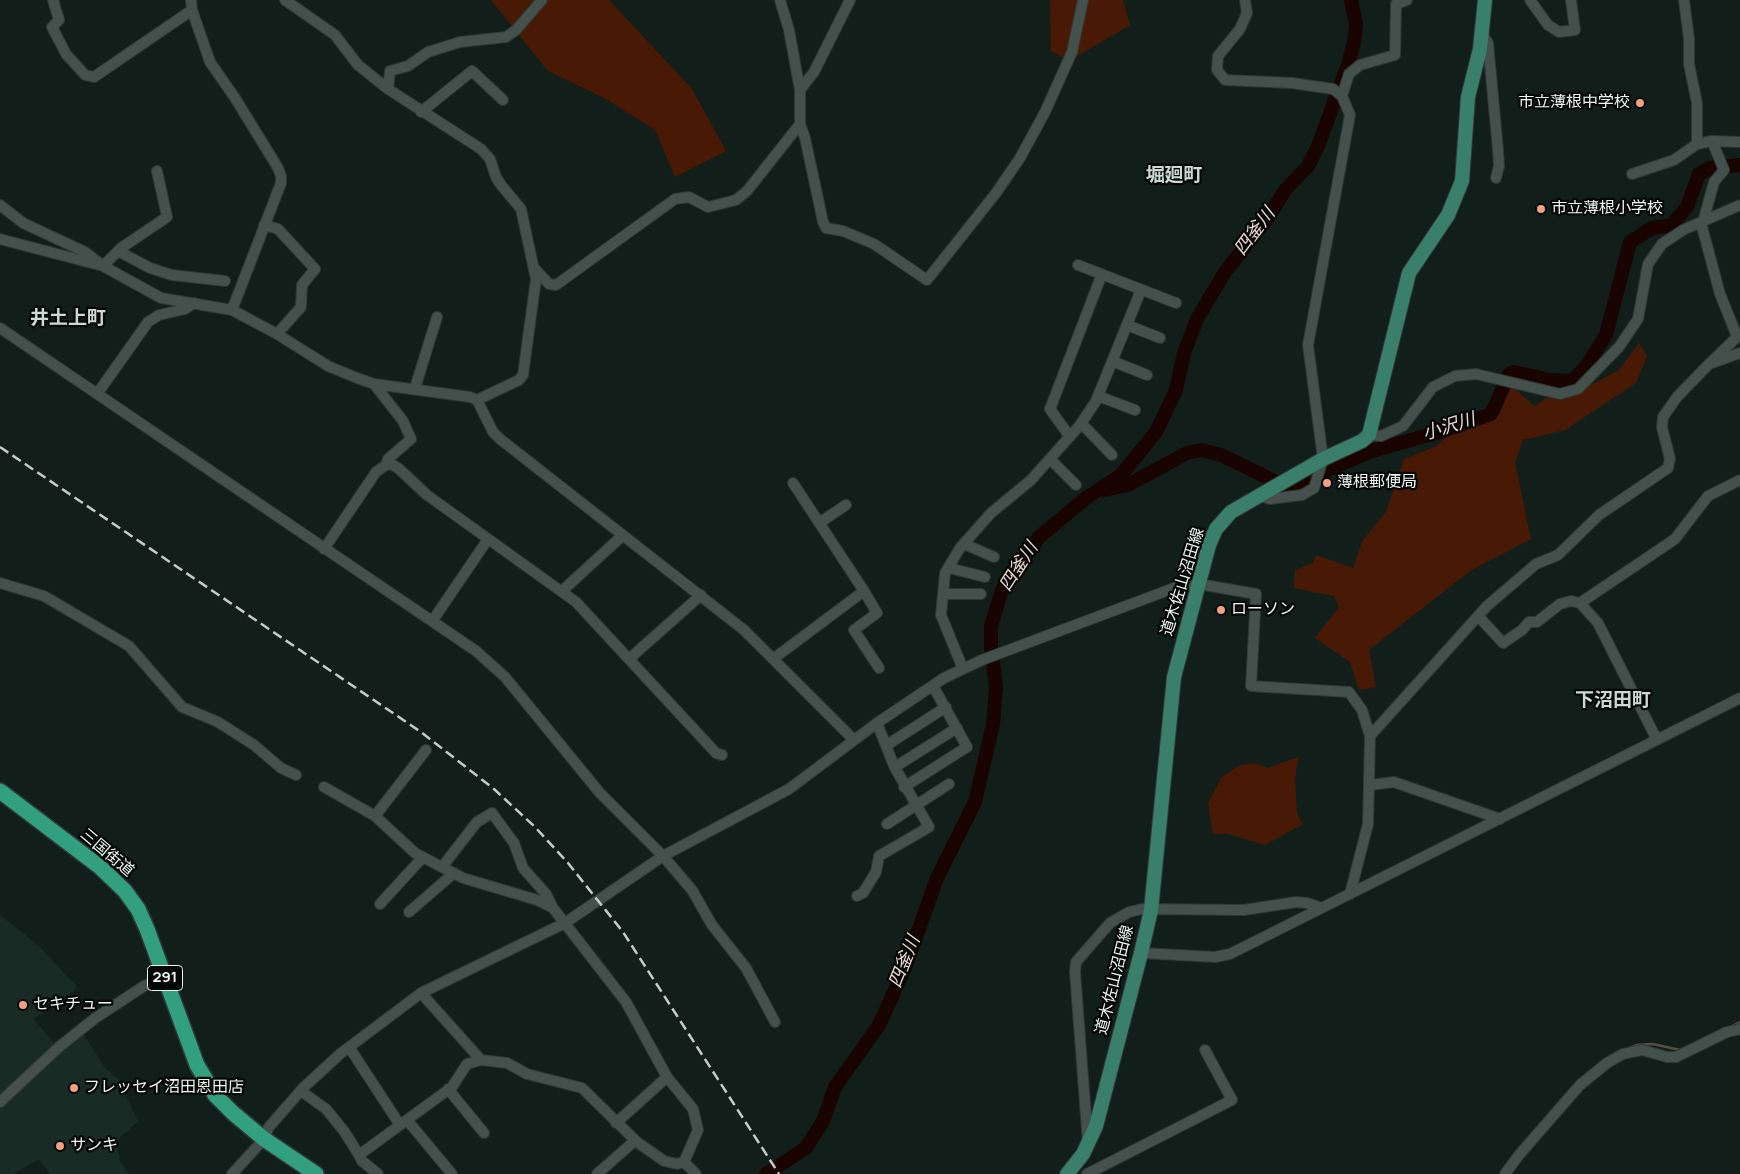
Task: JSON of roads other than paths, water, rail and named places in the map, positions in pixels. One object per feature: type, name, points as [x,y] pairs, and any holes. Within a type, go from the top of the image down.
[{"type":"highway","name":"三国街道","points":[[0,791],[100,867],[125,891],[138,909],[197,1065],[209,1085],[233,1113],[264,1138],[316,1174]]},
{"type":"main road","points":[[1369,436],[1409,273],[1448,214],[1462,181],[1468,97],[1482,34],[1485,0]]},
{"type":"main road","name":"道木佐山沼田線","points":[[1067,1174],[1078,1162],[1096,1126],[1141,953],[1150,910],[1174,677],[1209,545],[1216,529],[1231,512],[1322,461],[1362,442],[1369,436]]},
{"type":"street","points":[[53,0],[59,20],[52,27],[66,54],[85,75],[94,77],[193,3],[210,62],[235,98],[281,176],[281,183],[232,310]]},
{"type":"street","points":[[285,0],[335,35],[358,65],[388,89],[487,153],[496,177],[510,198],[521,209],[535,269],[535,293],[524,353],[523,375],[519,380],[477,400]]},
{"type":"street","points":[[388,89],[390,71],[408,66],[428,52],[460,42],[506,37],[516,30],[542,0]]},
{"type":"street","points":[[780,0],[789,30],[800,90],[800,124],[826,228],[843,231],[874,244],[927,280],[996,193],[1033,135],[1072,52],[1082,0]]},
{"type":"street","points":[[800,90],[814,72],[850,0]]},
{"type":"street","points":[[1246,0],[1246,13],[1240,29],[1218,56],[1217,70],[1225,80],[1311,85],[1333,89],[1342,96],[1350,115],[1308,345],[1322,461],[1314,488],[1302,495],[1270,499],[1260,496]]},
{"type":"street","points":[[1342,96],[1349,74],[1360,65],[1395,55],[1396,4],[1407,0]]},
{"type":"street","points":[[1530,0],[1548,25],[1558,32],[1575,30],[1571,0]]},
{"type":"street","points":[[1684,0],[1689,39],[1689,64],[1697,103],[1697,144]]},
{"type":"street","points":[[1482,34],[1488,44],[1499,166],[1496,178]]},
{"type":"street","points":[[421,112],[472,71],[503,100]]},
{"type":"street","points":[[535,269],[549,284],[556,285],[675,199],[689,196],[708,207],[736,200],[747,191],[800,124]]},
{"type":"street","points":[[1370,736],[1487,606],[1536,564],[1558,555],[1591,522],[1668,468],[1670,458],[1662,427],[1663,418],[1677,396],[1738,334],[1720,294],[1702,223],[1714,182],[1724,170],[1712,141]]},
{"type":"street","points":[[1632,174],[1674,160],[1697,144],[1712,141],[1740,142]]},
{"type":"street","points":[[103,266],[118,251],[167,217],[157,171]]},
{"type":"street","points":[[0,205],[23,223],[85,252],[103,266],[161,298],[232,310],[277,334],[328,366],[374,384],[415,388],[470,397],[477,400],[493,432],[500,439],[744,630],[854,740]]},
{"type":"street","points":[[1369,436],[1381,436],[1403,426],[1432,387],[1455,376],[1476,374],[1560,394],[1578,389],[1619,347],[1638,320],[1644,278],[1654,254],[1672,237],[1740,206]]},
{"type":"street","points":[[264,225],[278,229],[315,269],[302,285],[301,307],[277,334]]},
{"type":"street","points":[[0,239],[103,266]]},
{"type":"street","points":[[118,251],[150,268],[172,275],[224,281]]},
{"type":"street","points":[[1078,265],[1176,304]]},
{"type":"street","points":[[1070,437],[1050,409],[1102,274]]},
{"type":"street","points":[[963,669],[941,615],[945,574],[964,544],[991,513],[1031,480],[1082,423],[1098,396],[1141,290]]},
{"type":"street","points":[[97,394],[148,322],[159,315],[185,309],[194,303]]},
{"type":"street","points":[[415,388],[437,317]]},
{"type":"street","points":[[1127,325],[1160,338]]},
{"type":"street","points":[[0,328],[324,549],[433,620],[476,651],[505,677],[600,792],[663,856],[692,890],[712,925],[746,968],[775,1022]]},
{"type":"street","points":[[1709,364],[1740,353]]},
{"type":"street","points":[[1112,361],[1147,375]]},
{"type":"street","points":[[324,549],[372,478],[386,465],[388,459],[411,439],[403,421],[374,384]]},
{"type":"street","points":[[1098,396],[1136,410]]},
{"type":"street","points":[[1082,423],[1112,455]]},
{"type":"street","points":[[1050,459],[1076,485]]},
{"type":"street","points":[[386,465],[391,464],[398,468],[427,495],[562,591],[585,611],[716,753],[722,755]]},
{"type":"street","points":[[1580,603],[1670,543],[1708,496],[1740,480]]},
{"type":"street","points":[[792,483],[877,613],[854,630],[879,668]]},
{"type":"street","points":[[819,523],[846,505]]},
{"type":"street","points":[[562,591],[623,535]]},
{"type":"street","points":[[433,620],[488,539]]},
{"type":"street","points":[[964,544],[994,557]]},
{"type":"street","points":[[948,568],[985,577]]},
{"type":"street","points":[[0,583],[44,596],[129,646],[182,707],[218,722],[254,746],[281,768],[296,775]]},
{"type":"street","points":[[232,1174],[264,1138],[301,1091],[349,1047],[421,993],[565,923],[663,856],[789,789],[877,723],[933,686],[963,669],[1007,650],[1182,585],[1199,584],[1256,594],[1251,686],[1349,692],[1362,710],[1370,736],[1370,785],[1366,835],[1350,894]]},
{"type":"street","points":[[773,659],[864,591]]},
{"type":"street","points":[[943,594],[981,594]]},
{"type":"street","points":[[629,659],[701,595]]},
{"type":"street","points":[[1479,617],[1503,643],[1522,630],[1529,622],[1537,622],[1560,604],[1572,601],[1580,603],[1598,623],[1658,740]]},
{"type":"street","points":[[904,786],[967,747],[933,686]]},
{"type":"street","points":[[1141,953],[1215,957],[1230,954],[1740,698]]},
{"type":"street","points":[[887,745],[946,707]]},
{"type":"street","points":[[857,896],[863,893],[876,872],[879,856],[929,827],[894,767],[877,723]]},
{"type":"street","points":[[894,767],[957,728]]},
{"type":"street","points":[[375,816],[426,750]]},
{"type":"street","points":[[1370,785],[1394,782],[1500,819]]},
{"type":"street","points":[[887,824],[949,784]]},
{"type":"street","points":[[324,787],[375,816],[400,841],[423,857],[463,878],[537,900],[553,908]]},
{"type":"street","points":[[442,867],[477,822],[492,813],[514,843],[523,868],[546,894],[553,908],[626,1002],[667,1077],[693,1109],[698,1130],[684,1162]]},
{"type":"street","points":[[380,904],[423,857]]},
{"type":"street","points":[[409,912],[454,873]]},
{"type":"street","points":[[1088,1144],[1074,972],[1076,962],[1117,917],[1129,912],[1150,910],[1244,910],[1296,902],[1322,908]]},
{"type":"street","points":[[0,1102],[59,1047],[94,1019],[144,986],[164,977]]},
{"type":"street","points":[[421,993],[481,1060]]},
{"type":"street","points":[[1505,1174],[1519,1155],[1580,1085],[1607,1062],[1619,1056],[1642,1050],[1667,1057],[1676,1057],[1727,1032],[1740,1029]]},
{"type":"street","points":[[349,1047],[404,1122],[452,1174]]},
{"type":"street","points":[[1087,1174],[1232,1100],[1205,1050]]},
{"type":"street","points":[[359,1155],[448,1090],[466,1064],[481,1060],[507,1063],[527,1074],[582,1088],[616,1123],[664,1161],[677,1164],[684,1162]]},
{"type":"street","points":[[616,1123],[667,1077]]},
{"type":"street","points":[[448,1090],[484,1133]]},
{"type":"street","points":[[301,1091],[326,1109],[344,1131],[362,1161],[378,1174]]},
{"type":"street","points":[[597,1174],[630,1145]]},
{"type":"street","points":[[684,1162],[696,1174]]},
{"type":"waterway","name":"四釜川","points":[[766,1174],[806,1148],[823,1121],[835,1087],[879,1025],[905,968],[937,878],[975,802],[993,724],[996,688],[991,646],[991,626],[1002,590],[1039,537],[1086,498],[1121,475],[1156,432],[1176,390],[1184,353],[1197,319],[1225,272],[1268,218],[1285,190],[1308,166],[1318,146],[1348,65],[1354,42],[1356,24],[1351,0]]},
{"type":"waterway","name":"小沢川","points":[[1104,490],[1128,485],[1187,453],[1201,450],[1221,455],[1287,487],[1372,451],[1446,430],[1491,414],[1509,374],[1514,372],[1551,380],[1572,381],[1585,368],[1606,335],[1630,242],[1652,228],[1672,225],[1687,207],[1699,174],[1710,168],[1740,165]]},
{"type":"waterway","points":[[1730,1027],[1740,1022]]},
{"type":"waterway","points":[[1630,1048],[1637,1045],[1653,1044],[1680,1050]]},
{"type":"railway","points":[[0,447],[421,732],[494,789],[535,827],[568,863],[623,932],[779,1174]]},
{"type":"place","name":"市立薄根中学校","points":[[1640,103]]},
{"type":"place","name":"市立薄根小学校","points":[[1541,209]]},
{"type":"place","name":"薄根郵便局","points":[[1327,483]]},
{"type":"place","name":"ローソン","points":[[1221,610]]},
{"type":"place","name":"セキチュー","points":[[23,1005]]},
{"type":"place","name":"フレッセイ沼田恩田店","points":[[74,1088]]},
{"type":"place","name":"サンキ","points":[[60,1146]]},
{"type":"district","name":"堀廻町","points":[[1174,176]]},
{"type":"district","name":"井土上町","points":[[68,319]]},
{"type":"district","name":"下沼田町","points":[[1613,701]]}]
